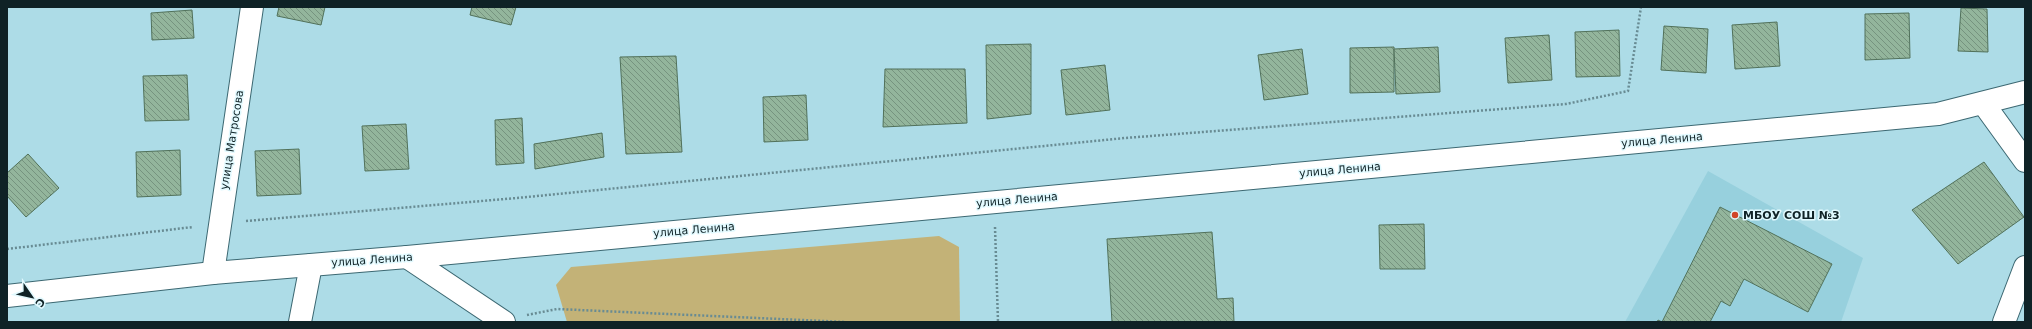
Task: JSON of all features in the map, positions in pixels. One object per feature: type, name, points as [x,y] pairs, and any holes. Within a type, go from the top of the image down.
[{"type":"street","name":"улица Матросова","points":[[213,273],[252,7]]},
{"type":"street","name":"улица Ленина","points":[[7,296],[213,273],[407,258],[1930,115],[2025,92]]},
{"type":"street","points":[[1984,103],[2025,161]]},
{"type":"street","points":[[407,258],[503,322]]},
{"type":"street","points":[[300,322],[311,265]]},
{"type":"street","points":[[2004,322],[2025,267]]},
{"type":"path","points":[[7,249],[219,224],[524,198],[1125,138],[1566,104],[1628,91],[1641,7]]},
{"type":"path","points":[[994,202],[998,322]]},
{"type":"path","points":[[503,322],[557,309],[846,322]]},
{"type":"shaded area","name":"МБОУ СОШ №3","points":[[1708,171],[1863,258],[1841,322],[1625,322]]},
{"type":"shaded area","points":[[939,236],[959,247],[960,322],[567,322],[556,285],[571,267]]},
{"type":"building","points":[[279,7],[325,7],[321,25],[277,16]]},
{"type":"building","points":[[472,7],[516,7],[511,25],[470,15]]},
{"type":"building","points":[[1961,8],[1987,9],[1988,52],[1958,51]]},
{"type":"building","points":[[192,10],[194,38],[152,40],[151,13]]},
{"type":"building","points":[[1909,13],[1910,58],[1865,60],[1865,14]]},
{"type":"building","points":[[1777,22],[1780,66],[1735,69],[1732,25]]},
{"type":"building","points":[[1664,26],[1708,29],[1706,73],[1661,70]]},
{"type":"building","points":[[1619,30],[1620,76],[1576,77],[1575,32]]},
{"type":"building","points":[[1549,35],[1552,80],[1508,83],[1505,38]]},
{"type":"building","points":[[1031,44],[1031,114],[987,119],[986,45]]},
{"type":"building","points":[[1394,47],[1394,92],[1350,93],[1350,48]]},
{"type":"building","points":[[1438,47],[1440,92],[1396,94],[1394,49]]},
{"type":"building","points":[[1302,49],[1308,94],[1264,100],[1258,55]]},
{"type":"building","points":[[676,56],[682,152],[626,154],[620,57]]},
{"type":"building","points":[[1105,65],[1110,110],[1066,115],[1061,70]]},
{"type":"building","points":[[885,69],[965,69],[967,123],[883,127]]},
{"type":"building","points":[[187,75],[189,120],[145,121],[143,76]]},
{"type":"building","points":[[806,95],[808,140],[764,142],[763,97]]},
{"type":"building","points":[[522,118],[524,163],[496,165],[495,120]]},
{"type":"building","points":[[406,124],[409,169],[365,171],[362,126]]},
{"type":"building","points":[[602,133],[604,157],[535,169],[534,144]]},
{"type":"building","points":[[299,149],[301,194],[257,196],[255,151]]},
{"type":"building","points":[[180,150],[181,195],[137,197],[136,152]]},
{"type":"building","points":[[28,154],[59,188],[26,217],[7,196],[7,173]]},
{"type":"building","points":[[1984,162],[2024,217],[1958,264],[1912,210]]},
{"type":"building","points":[[1720,207],[1832,264],[1808,312],[1744,279],[1730,306],[1721,301],[1710,322],[1662,322]]},
{"type":"building","points":[[1424,224],[1425,269],[1380,269],[1379,225]]},
{"type":"building","points":[[1212,232],[1217,299],[1233,298],[1234,322],[1112,322],[1107,239]]},
{"type":"place","name":"МБОУ СОШ №3","points":[[1735,215]]}]
